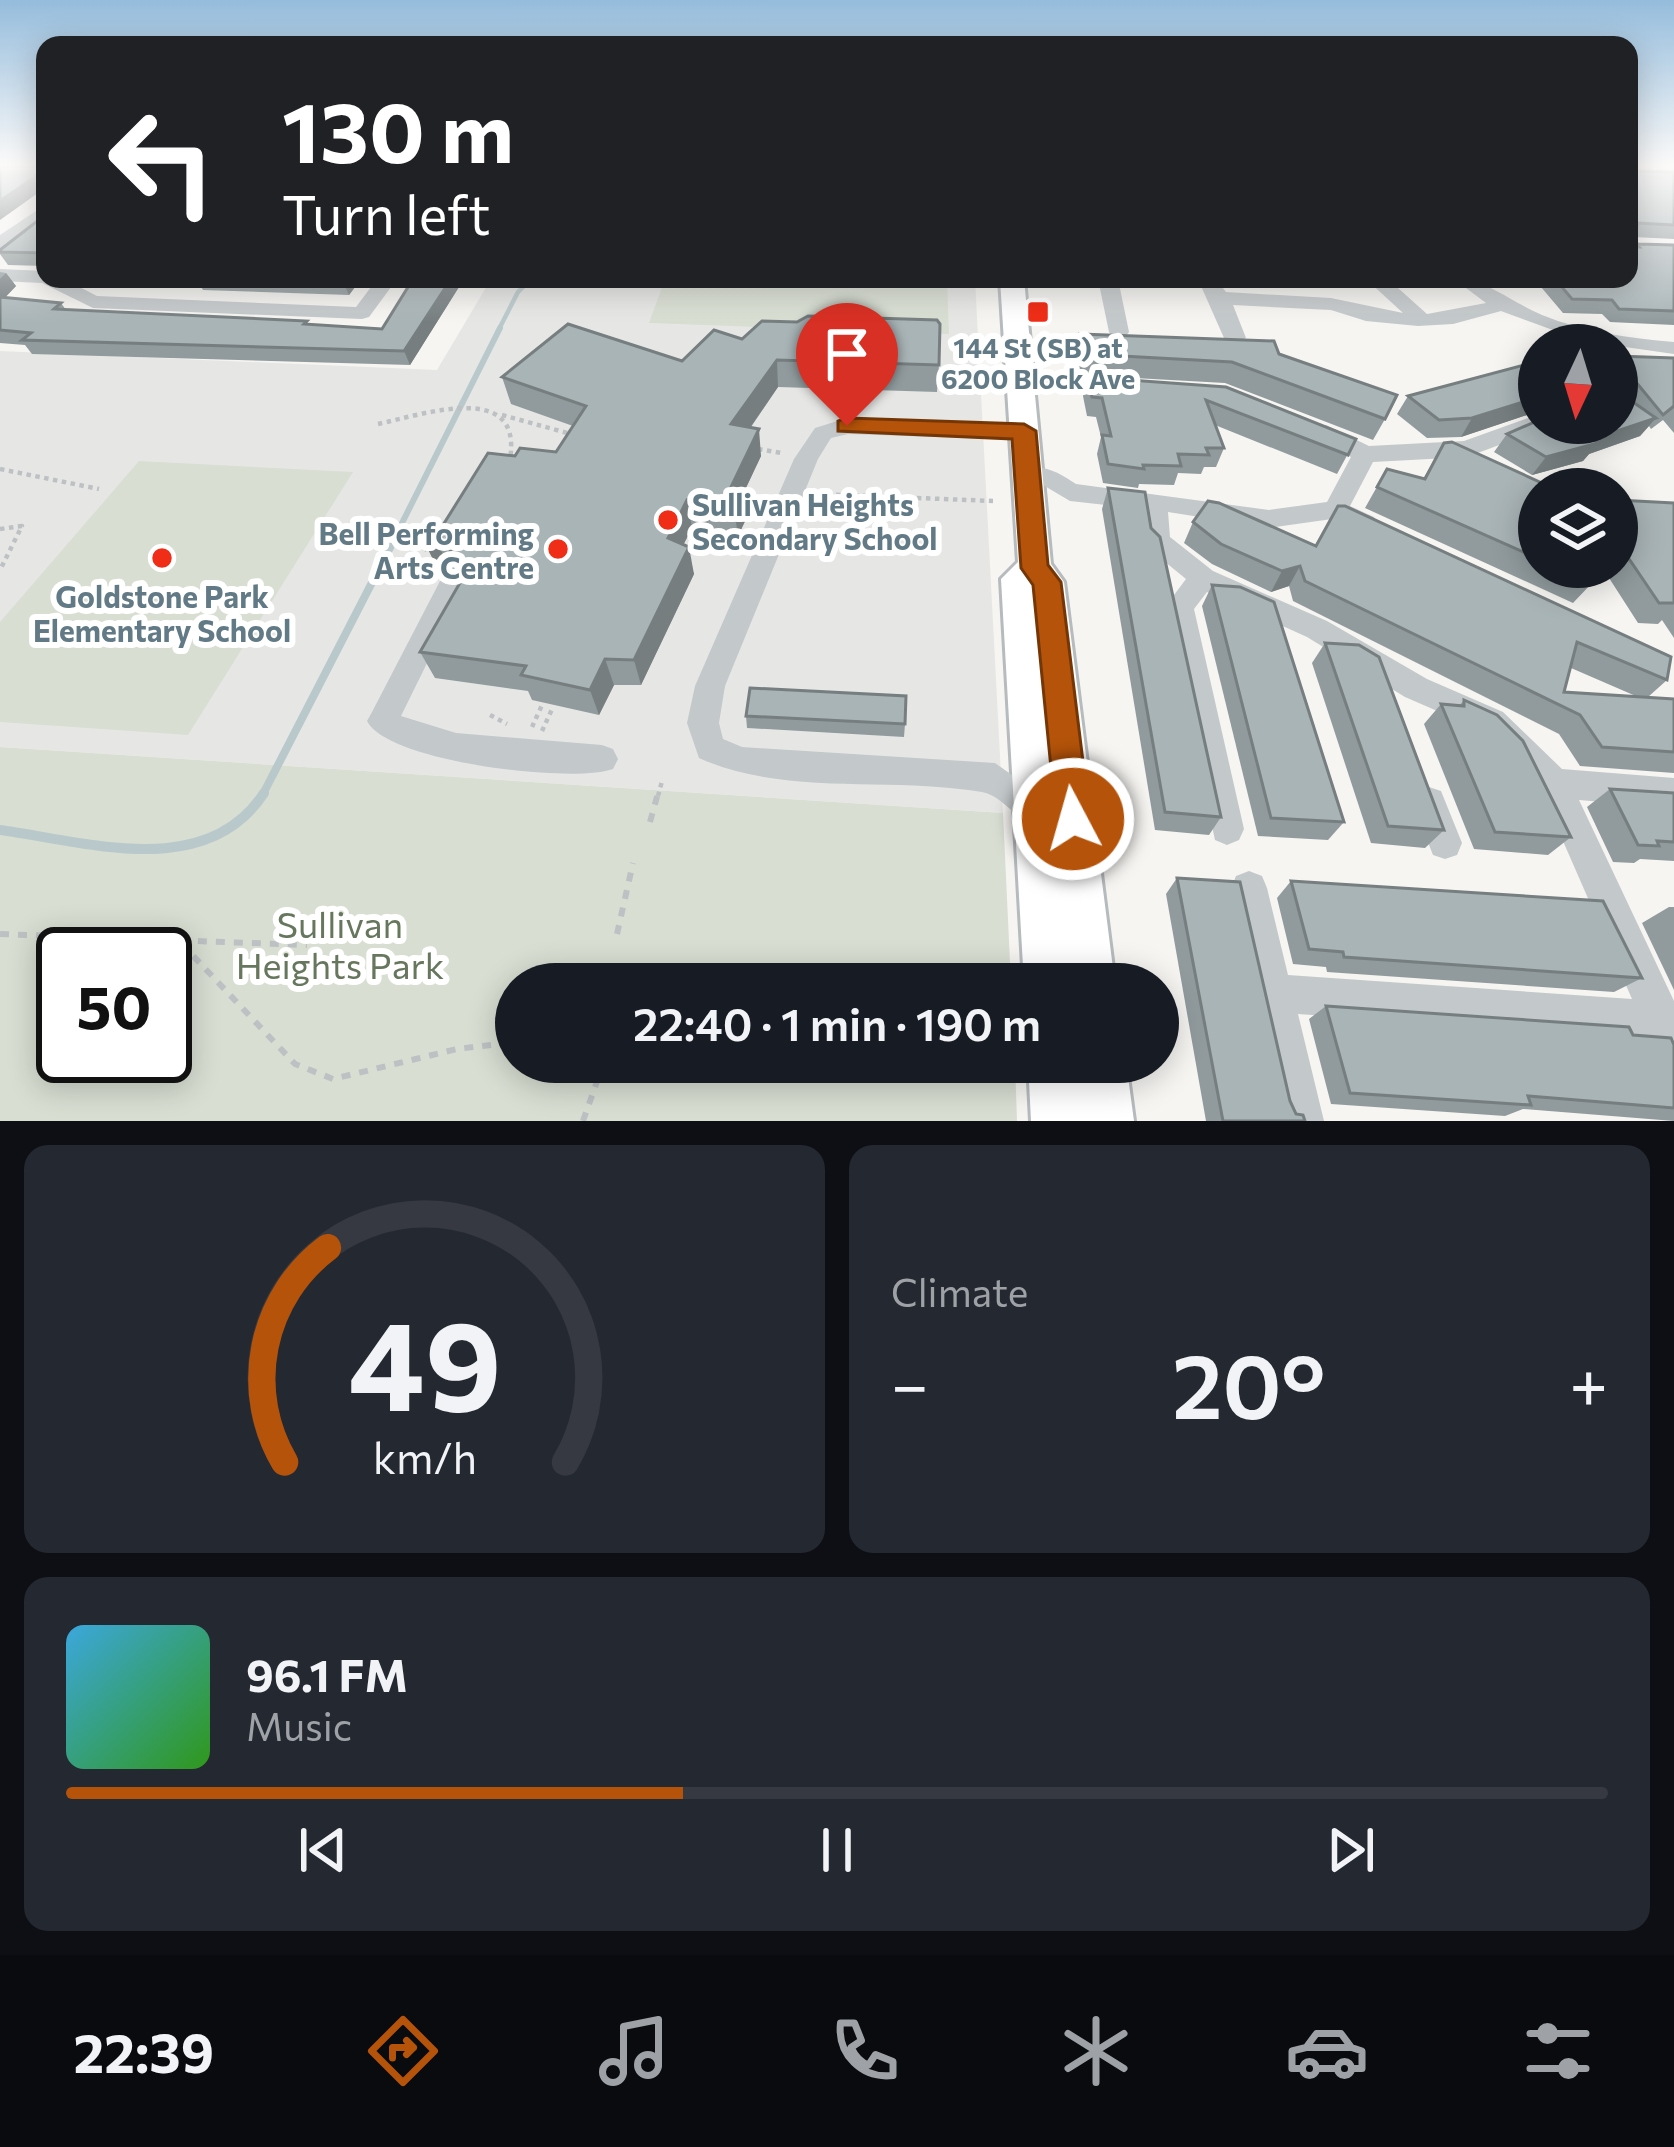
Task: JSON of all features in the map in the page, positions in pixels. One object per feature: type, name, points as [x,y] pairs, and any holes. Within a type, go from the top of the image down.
[{"type":"main road","points":[[1013,288],[1035,568],[1047,582],[1048,745],[1088,963]]},
{"type":"main road","points":[[1046,963],[1035,811],[1048,745]]},
{"type":"main road","points":[[1054,1083],[1057,1121]]},
{"type":"main road","points":[[1103,1083],[1108,1121]]},
{"type":"street","points":[[0,244],[34,218]]},
{"type":"street","points":[[0,275],[36,277]]},
{"type":"street","points":[[66,288],[93,302],[362,313],[380,288]]},
{"type":"street","points":[[139,304],[154,288]]},
{"type":"street","points":[[1110,288],[1119,332]]},
{"type":"street","points":[[1209,288],[1235,338]]},
{"type":"street","points":[[1232,288],[1339,305],[1363,315],[1421,319],[1472,317],[1502,304]]},
{"type":"street","points":[[1324,288],[1339,305]]},
{"type":"street","points":[[1386,288],[1421,319]]},
{"type":"street","points":[[1478,288],[1542,324]]},
{"type":"street","points":[[1638,346],[1674,347]]},
{"type":"street","points":[[1288,419],[1344,440],[1365,454],[1467,448],[1518,430]]},
{"type":"street","points":[[1024,431],[847,426],[823,433],[806,459],[718,667],[703,722],[710,748],[740,761],[995,778],[1035,811]]},
{"type":"street","points":[[1467,448],[1489,469]]},
{"type":"street","points":[[1335,510],[1365,454]]},
{"type":"street","points":[[1030,489],[1058,501],[1070,492],[1269,519],[1335,510],[1392,538]]},
{"type":"street","points":[[1154,501],[1156,541],[1203,578],[1317,629],[1416,688],[1492,721],[1554,782],[1670,1029]]},
{"type":"street","points":[[1203,578],[1179,607],[1227,829]]},
{"type":"street","points":[[449,588],[383,721],[399,734],[507,754],[602,759]]},
{"type":"street","points":[[1399,726],[1416,688]]},
{"type":"street","points":[[995,778],[1048,745]]},
{"type":"street","points":[[1414,765],[1445,843]]},
{"type":"street","points":[[1554,782],[1674,793]]},
{"type":"street","points":[[1249,888],[1303,1121]]},
{"type":"street","points":[[1274,992],[1670,1029]]},
{"type":"path","points":[[378,424],[478,406],[582,438]]},
{"type":"path","points":[[502,415],[510,423],[514,447],[509,461]]},
{"type":"path","points":[[749,447],[788,454]]},
{"type":"path","points":[[0,470],[99,488]]},
{"type":"path","points":[[812,494],[992,501]]},
{"type":"path","points":[[0,529],[22,526],[0,570]]},
{"type":"path","points":[[535,722],[542,705]]},
{"type":"path","points":[[537,742],[553,707]]},
{"type":"path","points":[[650,822],[662,782]]},
{"type":"path","points":[[617,934],[633,863]]},
{"type":"path","points":[[0,934],[36,936]]},
{"type":"path","points":[[192,943],[307,945]]},
{"type":"path","points":[[192,954],[295,1064],[333,1079],[457,1048],[495,1044]]},
{"type":"path","points":[[583,1121],[597,1083]]},
{"type":"shaded area","name":"Sullivan Heights Secondary School","points":[[486,288],[975,288],[1003,813],[0,747],[0,351],[437,370]]},
{"type":"green space","points":[[662,288],[947,288],[949,334],[649,323]]},
{"type":"green space","points":[[139,461],[353,472],[188,735],[0,722],[0,622]]},
{"type":"green space","name":"Sullivan Heights Park","points":[[0,747],[1003,813],[1010,963],[495,963],[495,1083],[1016,1083],[1017,1121],[0,1121]]},
{"type":"building","points":[[1638,218],[1674,218],[1674,225],[1638,223]]},
{"type":"building","points":[[36,222],[36,253],[0,250]]},
{"type":"building","points":[[1674,245],[1674,311],[1619,309],[1612,300],[1572,299],[1563,288],[1638,288],[1639,247]]},
{"type":"building","points":[[407,288],[445,288],[404,351],[22,340],[31,333],[0,330],[0,297],[61,303],[54,309],[382,329]]},
{"type":"building","points":[[808,316],[937,320],[939,365],[777,360],[731,424],[759,429],[731,487],[744,489],[735,509],[687,500],[668,538],[689,547],[634,660],[605,659],[590,690],[521,675],[526,666],[420,652],[472,562],[456,560],[452,552],[439,546],[428,549],[488,453],[515,456],[520,448],[556,452],[586,406],[502,377],[568,324],[682,361],[714,330],[742,339],[762,321],[797,322]]},
{"type":"building","points":[[1080,334],[1274,341],[1279,354],[1397,395],[1385,419],[1232,362],[1085,354]]},
{"type":"building","points":[[1638,357],[1674,358],[1674,406],[1663,415],[1638,385]]},
{"type":"building","points":[[1518,367],[1518,404],[1472,418],[1439,420],[1408,396]]},
{"type":"building","points":[[1088,377],[1226,387],[1356,439],[1348,455],[1206,400],[1224,448],[1206,448],[1209,455],[1178,454],[1181,466],[1143,465],[1144,469],[1108,464],[1102,435],[1111,436],[1102,398],[1092,397]]},
{"type":"building","points":[[1638,406],[1656,418],[1638,424]]},
{"type":"building","points":[[1452,442],[1518,472],[1518,550],[1377,487],[1387,469],[1425,479],[1444,443]]},
{"type":"building","points":[[1524,444],[1594,444],[1546,457]]},
{"type":"building","points":[[1108,488],[1145,492],[1151,528],[1160,537],[1221,817],[1165,812]]},
{"type":"building","points":[[1208,501],[1219,503],[1316,546],[1338,506],[1345,506],[1671,657],[1667,680],[1577,642],[1564,692],[1674,699],[1674,752],[1602,747],[1580,715],[1305,581],[1300,566],[1282,571],[1221,544],[1193,522]]},
{"type":"building","points":[[1638,501],[1674,503],[1674,603],[1659,603],[1638,572]]},
{"type":"building","points":[[1212,585],[1240,587],[1274,602],[1344,822],[1271,818]]},
{"type":"building","points":[[1325,643],[1359,645],[1379,657],[1444,830],[1388,826]]},
{"type":"building","points":[[750,688],[906,696],[905,724],[746,716]]},
{"type":"building","points":[[1464,700],[1497,715],[1523,741],[1571,837],[1495,832],[1441,704],[1464,706]]},
{"type":"building","points":[[1610,789],[1674,793],[1674,842],[1638,845]]},
{"type":"building","points":[[1177,878],[1240,882],[1290,1101],[1305,1121],[1223,1121]]},
{"type":"building","points":[[1291,881],[1603,901],[1642,978],[1344,957],[1343,952],[1309,949]]},
{"type":"building","points":[[1326,1006],[1629,1027],[1633,1035],[1671,1038],[1674,1108],[1528,1096],[1531,1105],[1350,1093]]},
{"type":"waterway","points":[[498,331],[522,288]]},
{"type":"waterway","points":[[395,537],[500,328]]},
{"type":"waterway","points":[[263,794],[397,534]]},
{"type":"waterway","points":[[0,830],[107,847],[178,847],[211,838],[240,820],[263,794]]},
{"type":"place","name":"144 St (SB) at 6200 Block Ave","points":[[1038,312]]},
{"type":"place","name":"Sullivan Heights Secondary School","points":[[668,520]]},
{"type":"place","name":"Bell Performing Arts Centre","points":[[558,549]]},
{"type":"place","name":"Goldstone Park Elementary School","points":[[162,558]]},
{"type":"route","points":[[847,426],[1024,431],[1035,568],[1047,582],[1073,819]]}]
